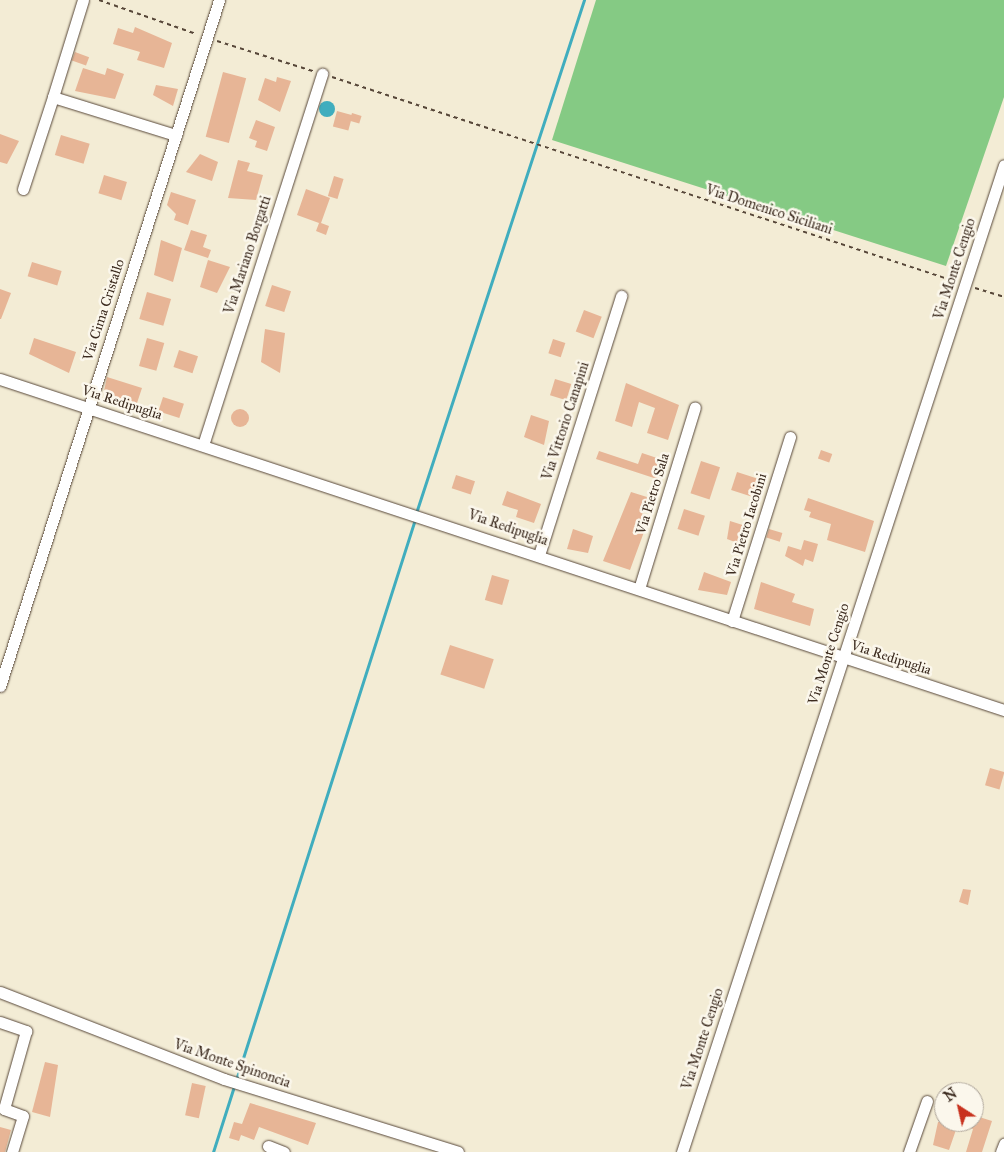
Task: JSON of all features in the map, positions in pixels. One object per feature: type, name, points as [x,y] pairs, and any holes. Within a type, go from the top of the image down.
[{"type":"street","points":[[23,189],[83,0]]},
{"type":"street","name":"Via Cima Cristallo","points":[[0,686],[219,0]]},
{"type":"street","name":"Via Mariano Borgatti","points":[[203,445],[322,74]]},
{"type":"street","points":[[53,97],[176,135]]},
{"type":"street","name":"Via Monte Cengio","points":[[682,1152],[1004,165]]},
{"type":"street","name":"Via Vittorio Canapini","points":[[539,554],[621,296]]},
{"type":"street","name":"Via Redipuglia","points":[[0,379],[430,517],[843,659],[1004,710]]},
{"type":"street","name":"Via Pietro Sala","points":[[639,589],[695,407]]},
{"type":"street","name":"Via Pietro Iacobini","points":[[732,621],[790,437]]},
{"type":"street","name":"Via Monte Spinoncia","points":[[0,992],[224,1079],[458,1152]]},
{"type":"street","points":[[0,1022],[26,1031],[4,1109],[23,1116],[12,1152]]},
{"type":"street","points":[[910,1152],[926,1101]]},
{"type":"street","points":[[1001,1152],[1004,1144]]},
{"type":"street","points":[[268,1146],[284,1152]]},
{"type":"path","name":"Via Domenico Siciliani","points":[[528,141],[1004,297]]},
{"type":"green space","points":[[596,0],[1004,0],[1004,97],[946,266],[552,140]]},
{"type":"water","points":[[327,101],[333,103],[335,109],[333,115],[327,117],[321,115],[319,109],[321,103]]},
{"type":"building","points":[[135,27],[172,43],[164,68],[137,60],[140,52],[113,44],[118,28],[133,33]]},
{"type":"building","points":[[75,52],[89,57],[86,66],[72,60]]},
{"type":"building","points":[[83,68],[105,75],[107,68],[124,74],[115,99],[75,91]]},
{"type":"building","points":[[223,72],[246,78],[229,143],[206,137]]},
{"type":"building","points":[[277,77],[291,81],[280,112],[258,100],[265,78],[276,82]]},
{"type":"building","points":[[156,85],[178,89],[173,106],[153,95]]},
{"type":"building","points":[[337,111],[352,115],[348,131],[333,126]]},
{"type":"building","points":[[352,113],[362,116],[359,124],[350,121]]},
{"type":"building","points":[[256,120],[275,127],[267,151],[255,147],[257,141],[249,138]]},
{"type":"building","points":[[0,134],[19,141],[7,164],[0,162]]},
{"type":"building","points":[[61,135],[90,144],[84,164],[55,155]]},
{"type":"building","points":[[200,154],[218,162],[212,181],[186,172]]},
{"type":"building","points":[[238,160],[250,163],[247,171],[263,175],[256,200],[228,198]]},
{"type":"building","points":[[104,175],[127,182],[121,200],[98,193]]},
{"type":"building","points":[[334,176],[344,179],[337,199],[328,196]]},
{"type":"building","points":[[306,189],[330,198],[321,223],[329,226],[326,235],[316,231],[319,223],[297,215]]},
{"type":"building","points":[[171,192],[196,200],[188,225],[174,220],[176,214],[167,205]]},
{"type":"building","points":[[191,230],[207,235],[203,247],[211,250],[208,258],[184,250]]},
{"type":"building","points":[[161,240],[182,248],[173,282],[154,275]]},
{"type":"building","points":[[208,260],[230,267],[217,293],[200,287]]},
{"type":"building","points":[[32,262],[62,271],[57,285],[28,276]]},
{"type":"building","points":[[272,285],[291,291],[284,312],[265,306]]},
{"type":"building","points":[[0,289],[11,293],[1,319],[0,319]]},
{"type":"building","points":[[147,292],[171,299],[163,326],[139,319]]},
{"type":"building","points":[[584,310],[602,317],[593,338],[576,331]]},
{"type":"building","points":[[265,329],[285,333],[280,373],[261,362]]},
{"type":"building","points":[[34,338],[76,352],[69,373],[29,354]]},
{"type":"building","points":[[147,338],[164,343],[156,371],[139,366]]},
{"type":"building","points":[[553,339],[565,343],[561,357],[548,353]]},
{"type":"building","points":[[179,350],[198,356],[192,373],[173,367]]},
{"type":"building","points":[[107,377],[142,388],[136,406],[104,391]]},
{"type":"building","points":[[555,379],[571,384],[566,400],[550,395]]},
{"type":"building","points":[[626,383],[679,405],[668,440],[647,433],[655,408],[639,402],[632,427],[615,421]]},
{"type":"building","points":[[163,397],[184,404],[179,418],[158,411]]},
{"type":"building","points":[[240,409],[246,412],[249,418],[246,424],[240,427],[234,424],[231,418],[234,412]]},
{"type":"building","points":[[531,415],[549,421],[544,445],[524,437]]},
{"type":"building","points":[[821,450],[832,454],[829,463],[818,458]]},
{"type":"building","points":[[599,451],[638,464],[642,453],[663,460],[660,480],[596,459]]},
{"type":"building","points":[[701,461],[720,467],[710,500],[690,493]]},
{"type":"building","points":[[737,472],[758,479],[752,497],[731,490]]},
{"type":"building","points":[[456,475],[475,481],[471,494],[452,488]]},
{"type":"building","points":[[507,491],[541,504],[534,523],[516,517],[518,510],[502,505]]},
{"type":"building","points":[[631,492],[647,497],[641,519],[648,521],[630,570],[603,561]]},
{"type":"building","points":[[808,498],[874,521],[865,552],[827,540],[831,524],[809,517],[811,512],[804,510]]},
{"type":"building","points":[[684,509],[705,516],[698,536],[678,529]]},
{"type":"building","points":[[730,521],[749,527],[743,545],[727,539]]},
{"type":"building","points":[[573,529],[593,536],[588,553],[567,549]]},
{"type":"building","points":[[769,529],[782,533],[780,542],[766,538]]},
{"type":"building","points":[[804,540],[818,544],[813,562],[805,559],[803,566],[785,556],[788,546],[801,550]]},
{"type":"building","points":[[704,572],[731,582],[727,595],[698,590]]},
{"type":"building","points":[[492,575],[509,580],[502,605],[485,600]]},
{"type":"building","points":[[761,582],[795,594],[792,602],[814,609],[810,626],[754,609]]},
{"type":"building","points":[[450,645],[494,659],[484,689],[440,674]]},
{"type":"building","points":[[990,768],[1004,772],[999,789],[985,785]]},
{"type":"building","points":[[963,889],[971,890],[968,905],[959,902]]},
{"type":"building","points":[[45,1062],[58,1065],[50,1117],[32,1112]]},
{"type":"building","points":[[192,1083],[206,1086],[199,1118],[185,1115]]},
{"type":"building","points":[[250,1103],[316,1123],[308,1145],[259,1127],[254,1140],[241,1135],[239,1141],[229,1138],[234,1122],[242,1124]]},
{"type":"building","points":[[984,1118],[992,1121],[982,1152],[966,1152],[972,1132],[984,1132]]},
{"type":"building","points":[[0,1127],[11,1130],[5,1152],[0,1152]]},
{"type":"building","points":[[936,1132],[955,1132],[949,1150],[933,1145]]},
{"type":"waterway","points":[[416,513],[584,0]]},
{"type":"waterway","points":[[236,1080],[415,519]]},
{"type":"waterway","points":[[213,1152],[234,1086]]}]
